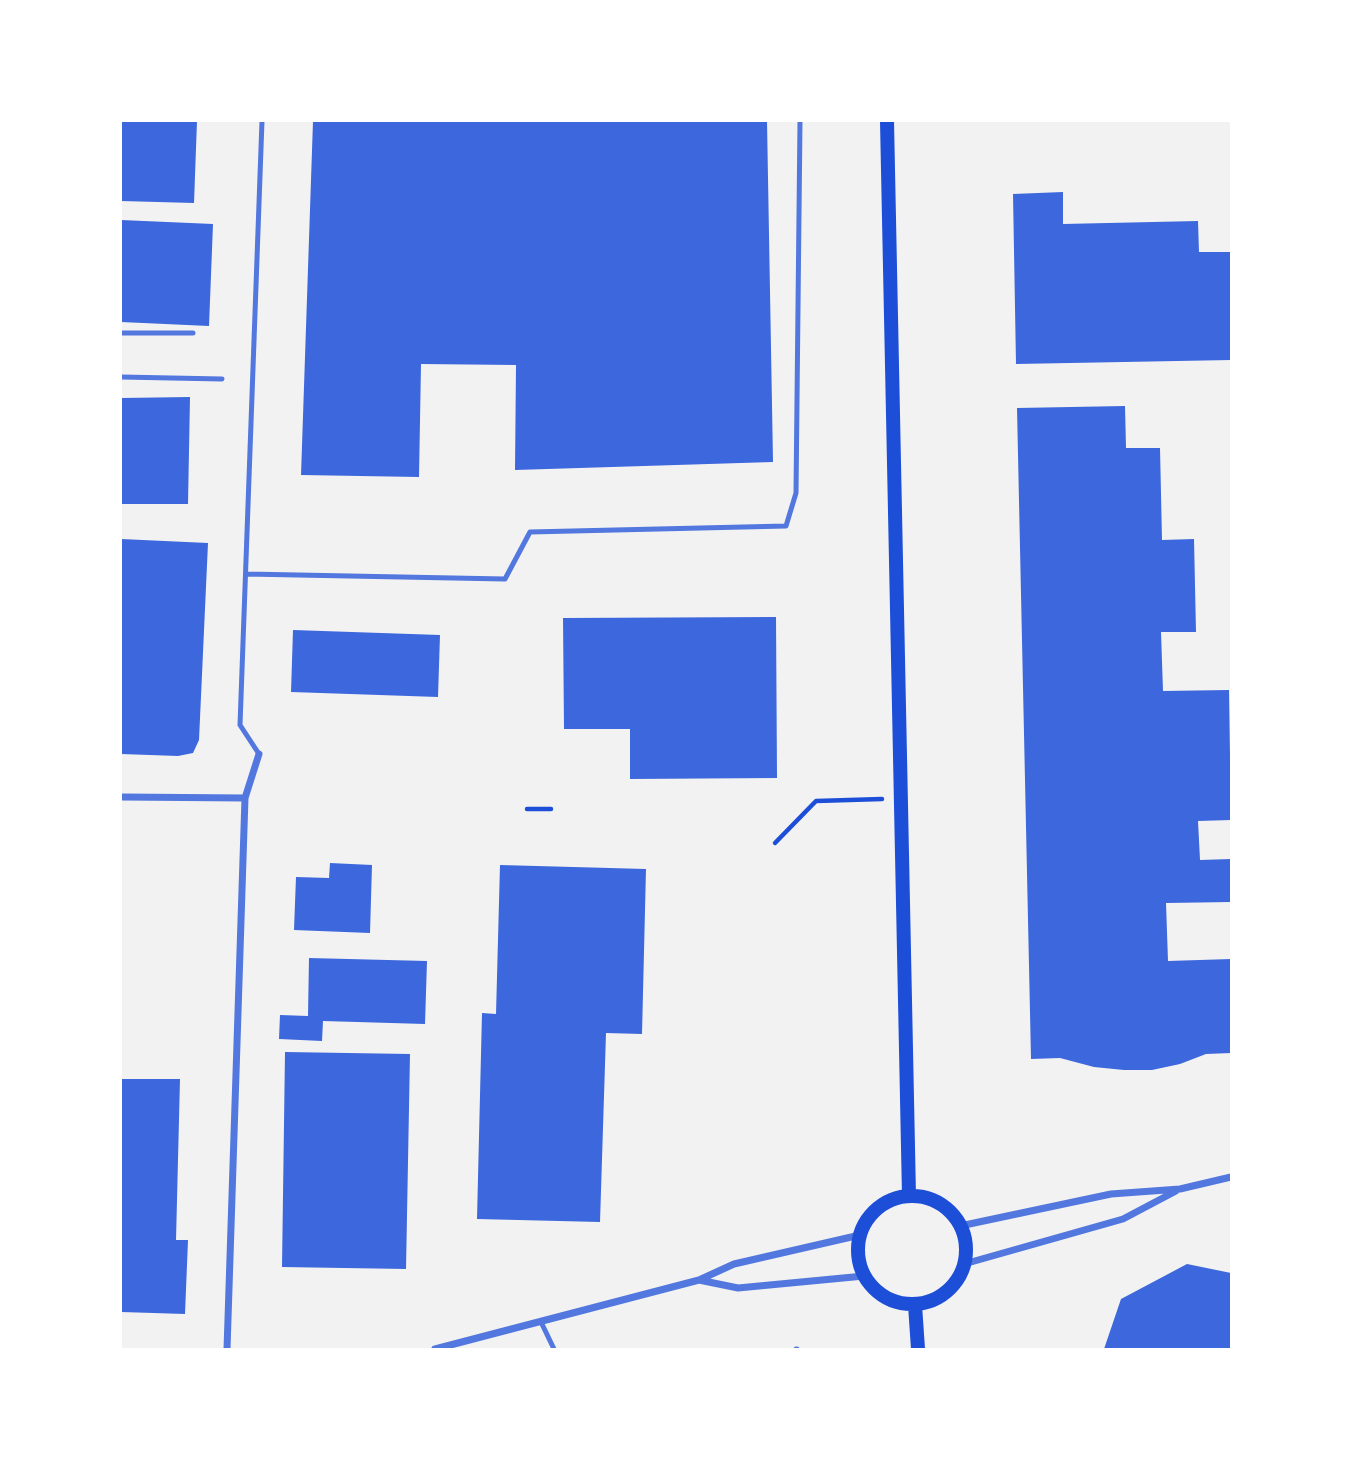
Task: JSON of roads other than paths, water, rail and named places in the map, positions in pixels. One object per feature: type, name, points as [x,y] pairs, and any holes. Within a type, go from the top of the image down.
[{"type":"main road","points":[[887,121],[909,1196]]},
{"type":"main road","points":[[909,1196],[939,1203],[951,1213],[960,1226],[966,1251],[964,1264],[957,1279],[946,1292],[932,1301],[915,1305],[885,1298],[873,1289],[864,1276],[859,1263],[860,1235],[867,1220],[878,1207],[893,1199],[909,1196]]},
{"type":"main road","points":[[915,1305],[918,1349]]},
{"type":"street","points":[[227,1349],[245,798],[259,754]]},
{"type":"street","points":[[121,797],[245,798]]},
{"type":"street","points":[[960,1226],[1111,1194],[1180,1189],[1231,1177]]},
{"type":"street","points":[[964,1264],[1123,1219],[1180,1189]]},
{"type":"street","points":[[435,1349],[698,1280],[734,1264],[860,1235]]},
{"type":"street","points":[[698,1280],[738,1288],[864,1276]]},
{"type":"lane","points":[[259,754],[240,725],[262,121]]},
{"type":"lane","points":[[246,574],[505,579],[530,532],[786,526],[796,493],[800,121]]},
{"type":"lane","points":[[121,333],[193,333]]},
{"type":"lane","points":[[121,377],[222,379]]},
{"type":"lane","points":[[541,1322],[554,1349]]}]
